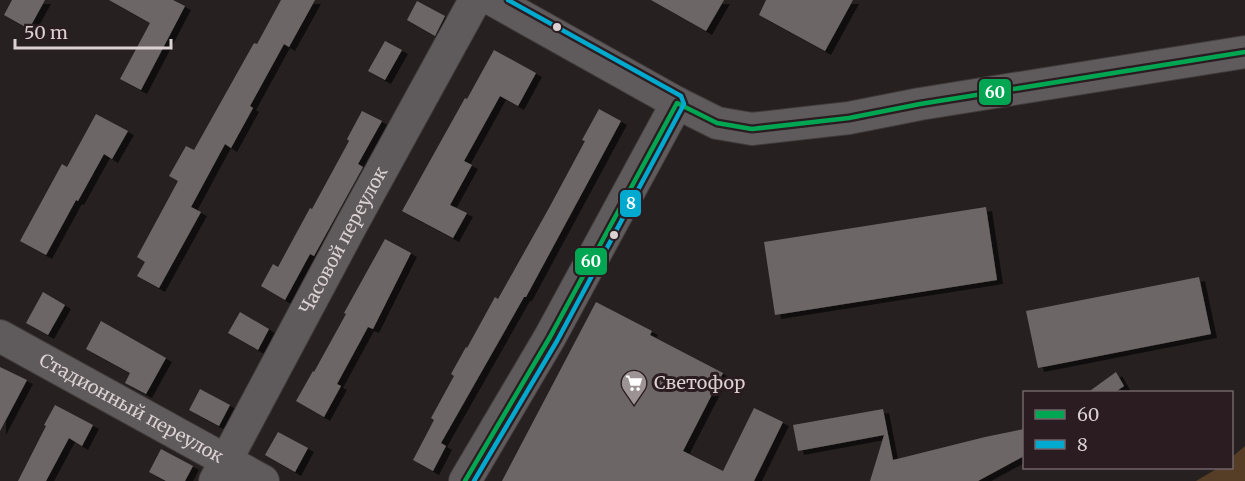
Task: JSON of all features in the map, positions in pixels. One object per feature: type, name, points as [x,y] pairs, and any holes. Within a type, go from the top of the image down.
[{"type":"street","name":"Часовой переулок","points":[[221,471],[352,224],[475,0]]},
{"type":"street","points":[[493,0],[717,123],[752,129],[849,118],[920,104],[1245,52]]},
{"type":"street","points":[[465,481],[550,337],[677,103]]},
{"type":"street","name":"Стадионный переулок","points":[[0,336],[221,471],[263,481]]},
{"type":"shaded area","points":[[1245,446],[1245,481],[1196,481],[1216,469],[1233,469],[1233,456]]},
{"type":"building","points":[[12,0],[45,0],[29,29],[4,15]]},
{"type":"building","points":[[109,0],[173,0],[185,6],[141,90],[120,79],[150,23]]},
{"type":"building","points":[[281,0],[315,0],[289,47],[284,44],[250,106],[253,108],[231,148],[225,144],[191,207],[201,212],[159,288],[137,276],[145,262],[137,257],[178,181],[169,176],[186,146],[194,150]]},
{"type":"building","points":[[651,0],[724,0],[706,31]]},
{"type":"building","points":[[766,0],[853,0],[825,51],[759,15]]},
{"type":"building","points":[[417,1],[445,16],[435,36],[407,20]]},
{"type":"building","points":[[385,41],[402,50],[385,80],[368,71]]},
{"type":"building","points":[[494,50],[536,73],[518,106],[500,96],[464,161],[472,165],[450,205],[467,213],[453,238],[402,211]]},
{"type":"building","points":[[599,109],[621,121],[526,297],[441,443],[446,446],[433,471],[413,460],[434,420],[431,418],[454,376],[451,374],[495,297],[498,299],[549,208],[585,141],[582,140]]},
{"type":"building","points":[[362,111],[382,121],[358,164],[363,167],[314,256],[310,254],[285,300],[261,286],[273,264],[278,267],[310,208],[312,209],[349,141],[347,139]]},
{"type":"building","points":[[96,114],[128,131],[112,159],[104,154],[46,255],[20,241],[62,164],[67,167]]},
{"type":"building","points":[[986,207],[997,280],[775,315],[764,242]]},
{"type":"building","points":[[385,239],[411,253],[373,329],[368,327],[337,384],[341,386],[324,417],[296,401],[346,314],[344,313]]},
{"type":"building","points":[[1199,277],[1211,334],[1038,368],[1026,311]]},
{"type":"building","points":[[43,292],[65,305],[48,335],[26,323]]},
{"type":"building","points":[[596,302],[652,331],[650,335],[723,373],[683,451],[723,471],[754,408],[783,422],[754,481],[502,481]]},
{"type":"building","points":[[240,312],[269,329],[258,350],[228,333]]},
{"type":"building","points":[[101,321],[166,358],[146,394],[125,383],[130,373],[86,349]]},
{"type":"building","points":[[0,367],[27,380],[0,431]]},
{"type":"building","points":[[1116,372],[1124,386],[1117,391],[1090,391]]},
{"type":"building","points":[[200,389],[230,405],[219,426],[189,410]]},
{"type":"building","points":[[55,405],[93,425],[82,446],[69,438],[46,481],[18,481],[46,426],[44,425]]},
{"type":"building","points":[[883,409],[893,460],[1023,429],[1023,457],[978,481],[870,481],[884,435],[798,451],[793,425]]},
{"type":"building","points":[[278,432],[308,448],[295,472],[265,455]]},
{"type":"building","points":[[161,449],[193,466],[185,481],[166,481],[149,472]]},
{"type":"transit line","name":"8","points":[[474,481],[557,341],[684,104],[681,96],[508,0]]},
{"type":"transit line","name":"60","points":[[465,481],[550,337],[677,103],[717,123],[752,129],[849,118],[920,104],[1245,52]]},
{"type":"place","name":"Светофор","points":[[634,406]]}]
